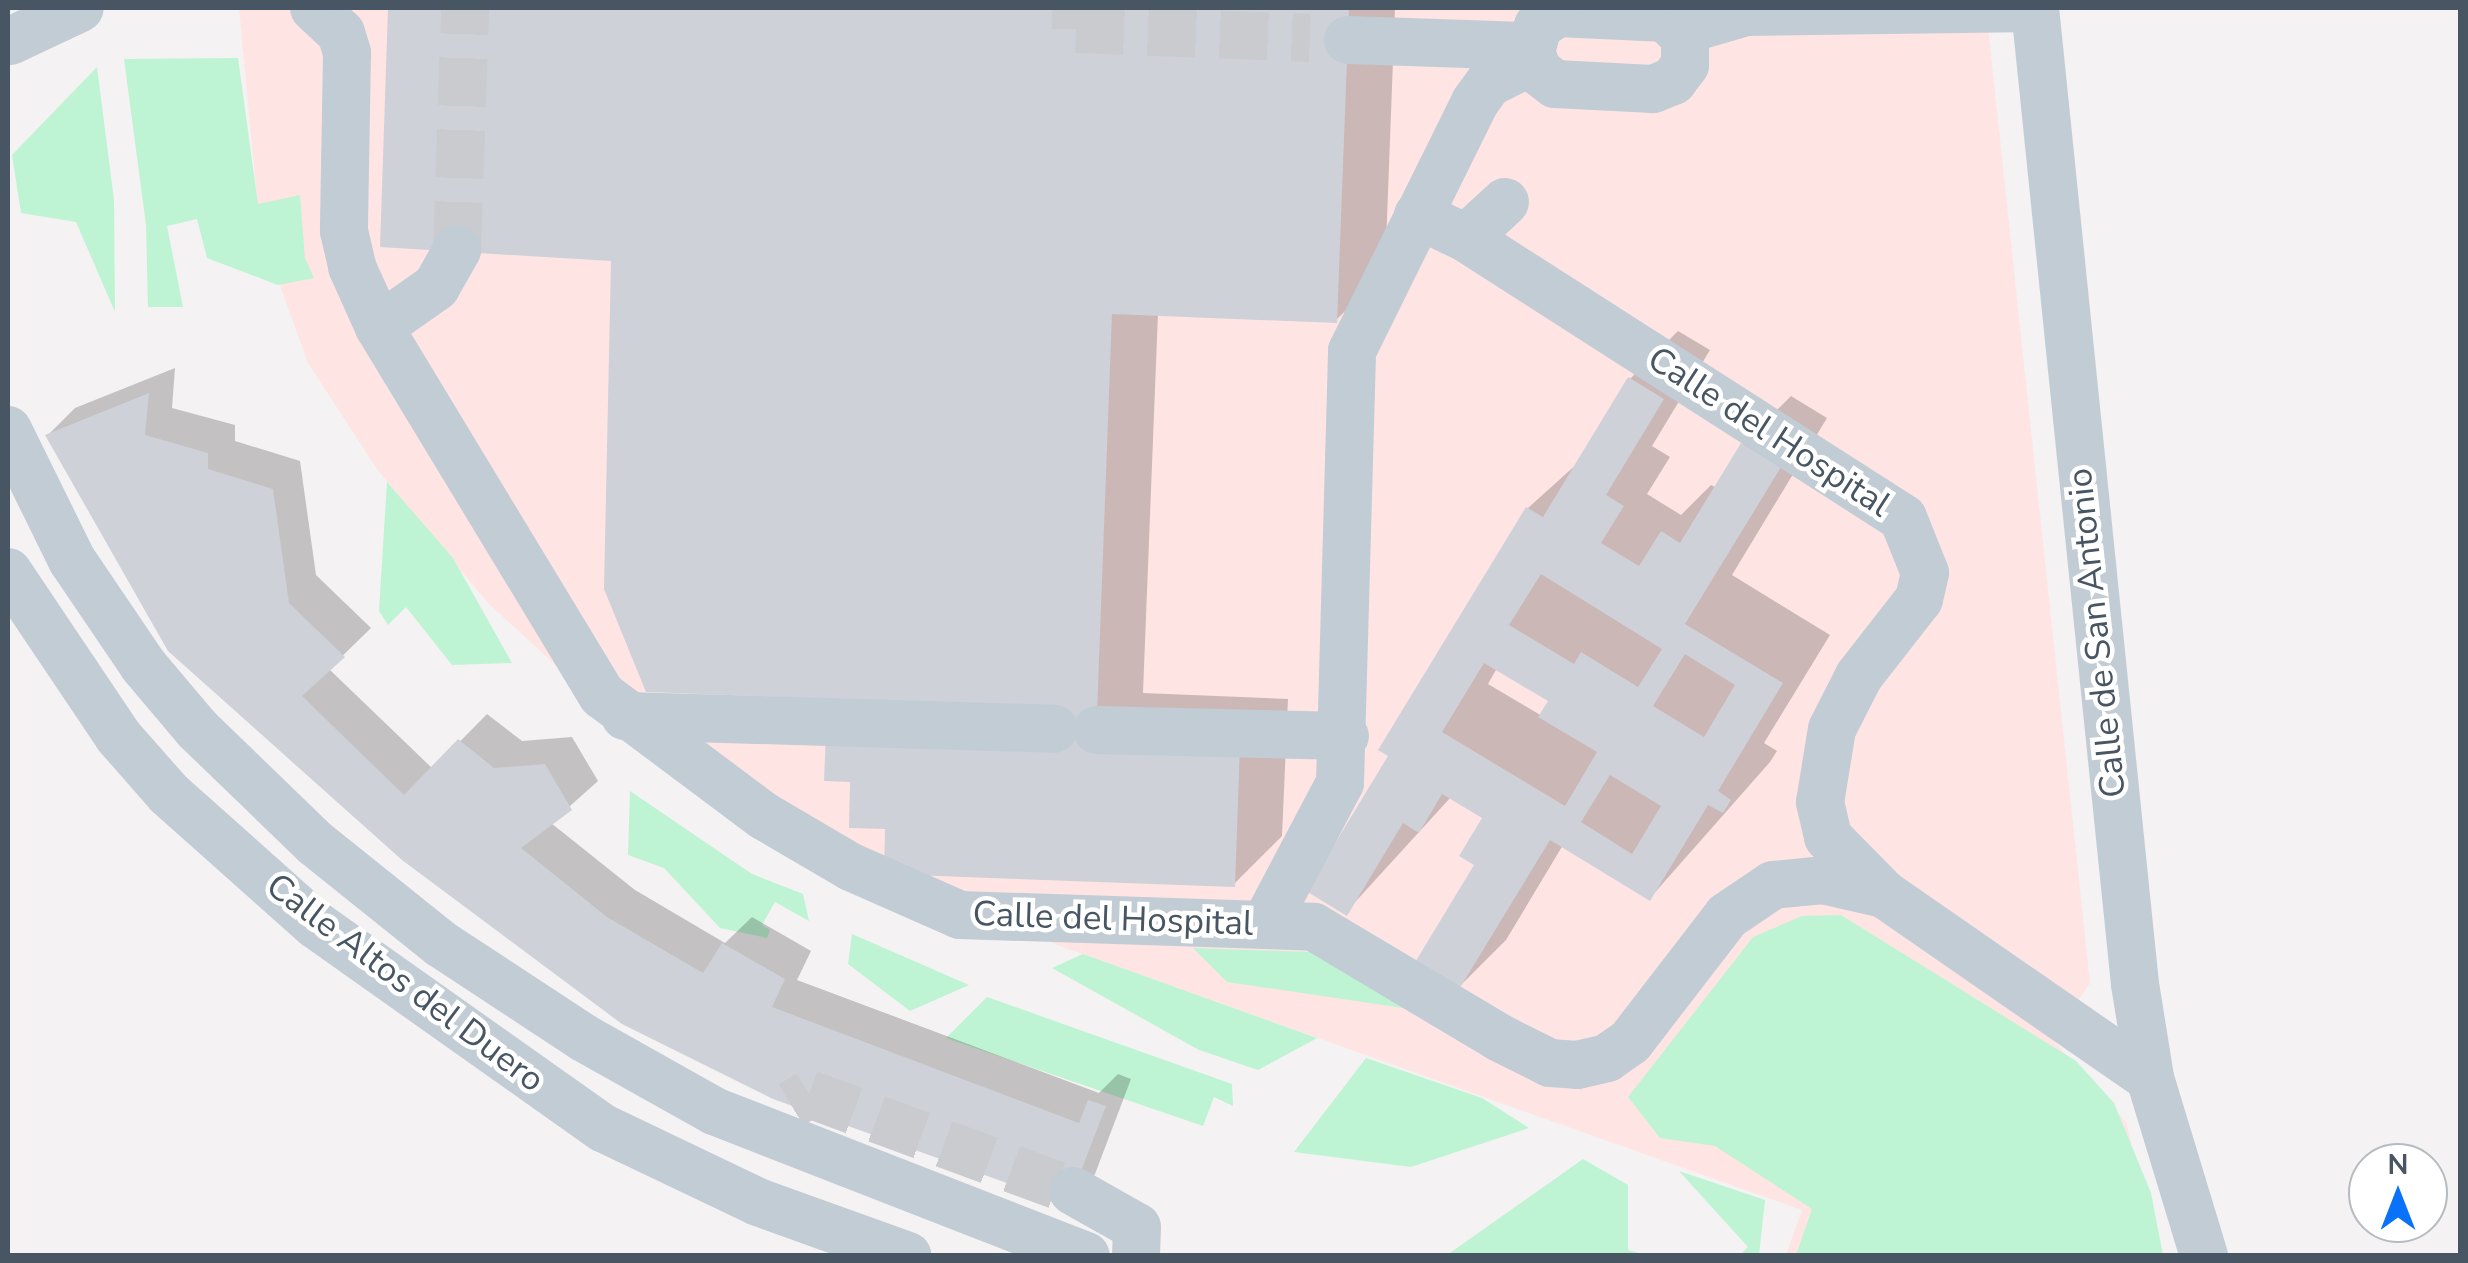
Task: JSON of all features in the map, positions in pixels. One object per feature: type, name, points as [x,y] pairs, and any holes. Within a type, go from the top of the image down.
[{"type":"street","points":[[9,32],[80,8]]},
{"type":"street","name":"Calle del Hospital","points":[[314,8],[340,33],[347,52],[344,231],[379,326],[602,695],[624,716],[764,816],[933,908],[960,915],[1314,927],[1500,1038],[1550,1063],[1577,1065],[1630,1042],[1727,916],[1773,885],[1823,880],[1884,894]]},
{"type":"street","points":[[1681,31],[1746,12],[2034,8]]},
{"type":"street","name":"Calle de San Antonio","points":[[2034,8],[2058,280],[2150,1078],[2203,1253]]},
{"type":"street","points":[[1265,924],[1340,783],[1352,351],[1418,214],[1489,83],[1534,35],[1558,13],[1615,10],[1657,15],[1681,31],[1685,65],[1673,81],[1653,88],[1555,84],[1534,35]]},
{"type":"street","points":[[1348,40],[1534,35]]},
{"type":"street","points":[[1466,238],[1506,202]]},
{"type":"street","name":"Calle del Hospital","points":[[1418,214],[1466,238],[1903,518],[1919,546],[1925,574],[1919,598],[1859,676],[1822,760],[1820,802],[1828,837],[1884,894],[2150,1078]]},
{"type":"street","points":[[379,326],[436,287],[457,250]]},
{"type":"street","name":"Calle Altos del Duero","points":[[8,430],[72,560],[143,665],[197,729],[315,843],[441,944],[649,1078],[776,1119],[1086,1256]]},
{"type":"street","name":"Calle Altos del Duero","points":[[8,572],[118,736],[169,794],[316,925],[603,1128],[796,1216],[908,1256]]},
{"type":"street","points":[[624,716],[1344,736]]},
{"type":"street","points":[[1073,1191],[1138,1227],[1136,1256]]},
{"type":"street","name":"Calle Altos del Duero","points":[[796,1216],[882,1214],[999,1256]]},
{"type":"shaded area","points":[[239,8],[1986,8],[2090,983],[2052,1039],[2126,1122],[2158,1255],[1786,1255],[1802,1210],[1065,948],[749,815],[586,693],[488,603],[377,469],[308,363],[260,230]]},
{"type":"green space","points":[[238,58],[258,204],[300,195],[305,258],[314,278],[278,285],[207,258],[197,219],[167,226],[183,307],[148,307],[146,225],[124,59]]},
{"type":"green space","points":[[97,67],[114,200],[115,312],[76,222],[21,213],[12,155]]},
{"type":"green space","points":[[387,482],[453,558],[512,663],[452,665],[406,607],[388,625],[379,611]]},
{"type":"green space","points":[[630,791],[752,874],[803,894],[809,921],[775,902],[762,925],[770,930],[767,938],[720,928],[664,868],[628,855]]},
{"type":"green space","points":[[1841,915],[2076,1061],[2114,1103],[2151,1193],[2163,1255],[1796,1255],[1812,1209],[1715,1146],[1660,1138],[1628,1097],[1753,937],[1802,916]]},
{"type":"green space","points":[[852,934],[969,985],[910,1011],[848,964]]},
{"type":"green space","points":[[1193,948],[1313,952],[1410,1009],[1227,982]]},
{"type":"green space","points":[[1083,954],[1317,1038],[1258,1070],[1199,1050],[1052,968]]},
{"type":"green space","points":[[987,997],[1232,1084],[1233,1106],[1214,1097],[1203,1126],[946,1038]]},
{"type":"green space","points":[[1366,1058],[1482,1098],[1529,1128],[1411,1167],[1294,1152]]},
{"type":"green space","points":[[1583,1159],[1628,1185],[1628,1250],[1646,1255],[1447,1255]]},
{"type":"green space","points":[[1679,1171],[1765,1200],[1759,1255],[1740,1255],[1748,1247]]},
{"type":"building","points":[[388,8],[1349,8],[1337,323],[1112,314],[1096,741],[1240,746],[1235,887],[884,874],[885,829],[849,828],[850,782],[824,781],[826,732],[1055,707],[646,692],[604,589],[611,261],[380,247]]},
{"type":"building","points":[[1628,377],[1664,399],[1606,495],[1624,506],[1601,543],[1639,566],[1661,531],[1680,543],[1741,443],[1781,467],[1685,624],[1783,683],[1718,791],[1731,800],[1723,813],[1708,805],[1650,901],[1550,840],[1458,991],[1414,964],[1474,865],[1459,856],[1482,818],[1442,794],[1419,833],[1403,823],[1347,916],[1306,891],[1388,756],[1378,750],[1526,507],[1543,517]],"holes":[[[1541,574],[1662,649],[1638,687],[1581,652],[1574,664],[1509,625]],[[1685,654],[1735,685],[1704,737],[1653,706]],[[1484,663],[1548,701],[1538,717],[1597,752],[1565,806],[1442,732]],[[1610,775],[1661,806],[1632,854],[1581,822]]]},
{"type":"building","points":[[149,393],[145,435],[208,453],[208,469],[273,489],[289,603],[345,657],[302,696],[404,795],[458,739],[494,768],[545,764],[572,810],[521,848],[607,917],[703,973],[722,943],[785,979],[772,1007],[1079,1123],[1088,1100],[1106,1106],[1068,1205],[773,1099],[622,1024],[402,860],[168,651],[45,435]]},
{"type":"tunnel","points":[[457,250],[465,8]]},
{"type":"tunnel","points":[[1076,8],[1076,29],[1310,38]]},
{"type":"tunnel","points":[[791,1105],[809,1094],[1073,1191]]}]
